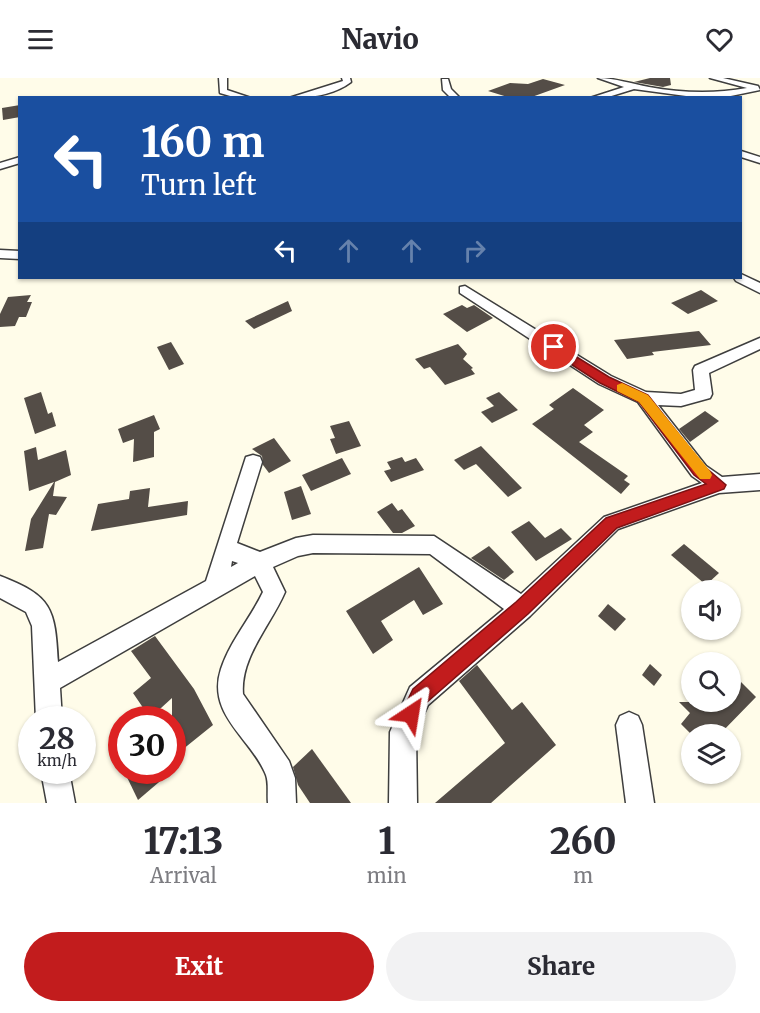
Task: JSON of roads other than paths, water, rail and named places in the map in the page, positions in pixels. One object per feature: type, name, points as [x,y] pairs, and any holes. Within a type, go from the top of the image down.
[{"type":"street","points":[[223,78],[223,91],[236,96]]},
{"type":"street","points":[[301,96],[332,89],[347,81],[346,78]]},
{"type":"street","points":[[602,78],[667,93],[716,96],[759,89]]},
{"type":"street","points":[[714,78],[759,89]]},
{"type":"street","points":[[445,81],[447,90],[454,96]]},
{"type":"street","points":[[601,96],[634,87]]},
{"type":"street","points":[[742,154],[760,160]]},
{"type":"street","points":[[0,166],[18,161]]},
{"type":"street","points":[[0,254],[18,255]]},
{"type":"street","points":[[742,279],[760,288]]},
{"type":"street","points":[[465,290],[605,380],[644,398],[681,400],[704,394],[701,370],[760,343]]},
{"type":"street","points":[[644,398],[699,471],[719,485]]},
{"type":"street","points":[[215,587],[253,462]]},
{"type":"street","points":[[403,803],[403,732],[419,696],[522,608],[611,523],[719,485],[760,482]]},
{"type":"street","points":[[47,682],[260,562],[296,547],[312,544],[434,545],[522,608]]},
{"type":"street","points":[[225,548],[260,562],[274,592],[251,629],[230,683],[232,697],[280,772],[282,803]]},
{"type":"street","points":[[0,586],[34,604],[44,625],[48,706]]},
{"type":"street","points":[[629,725],[640,803]]},
{"type":"street","points":[[267,803],[280,772]]},
{"type":"street","points":[[58,784],[62,803]]}]
